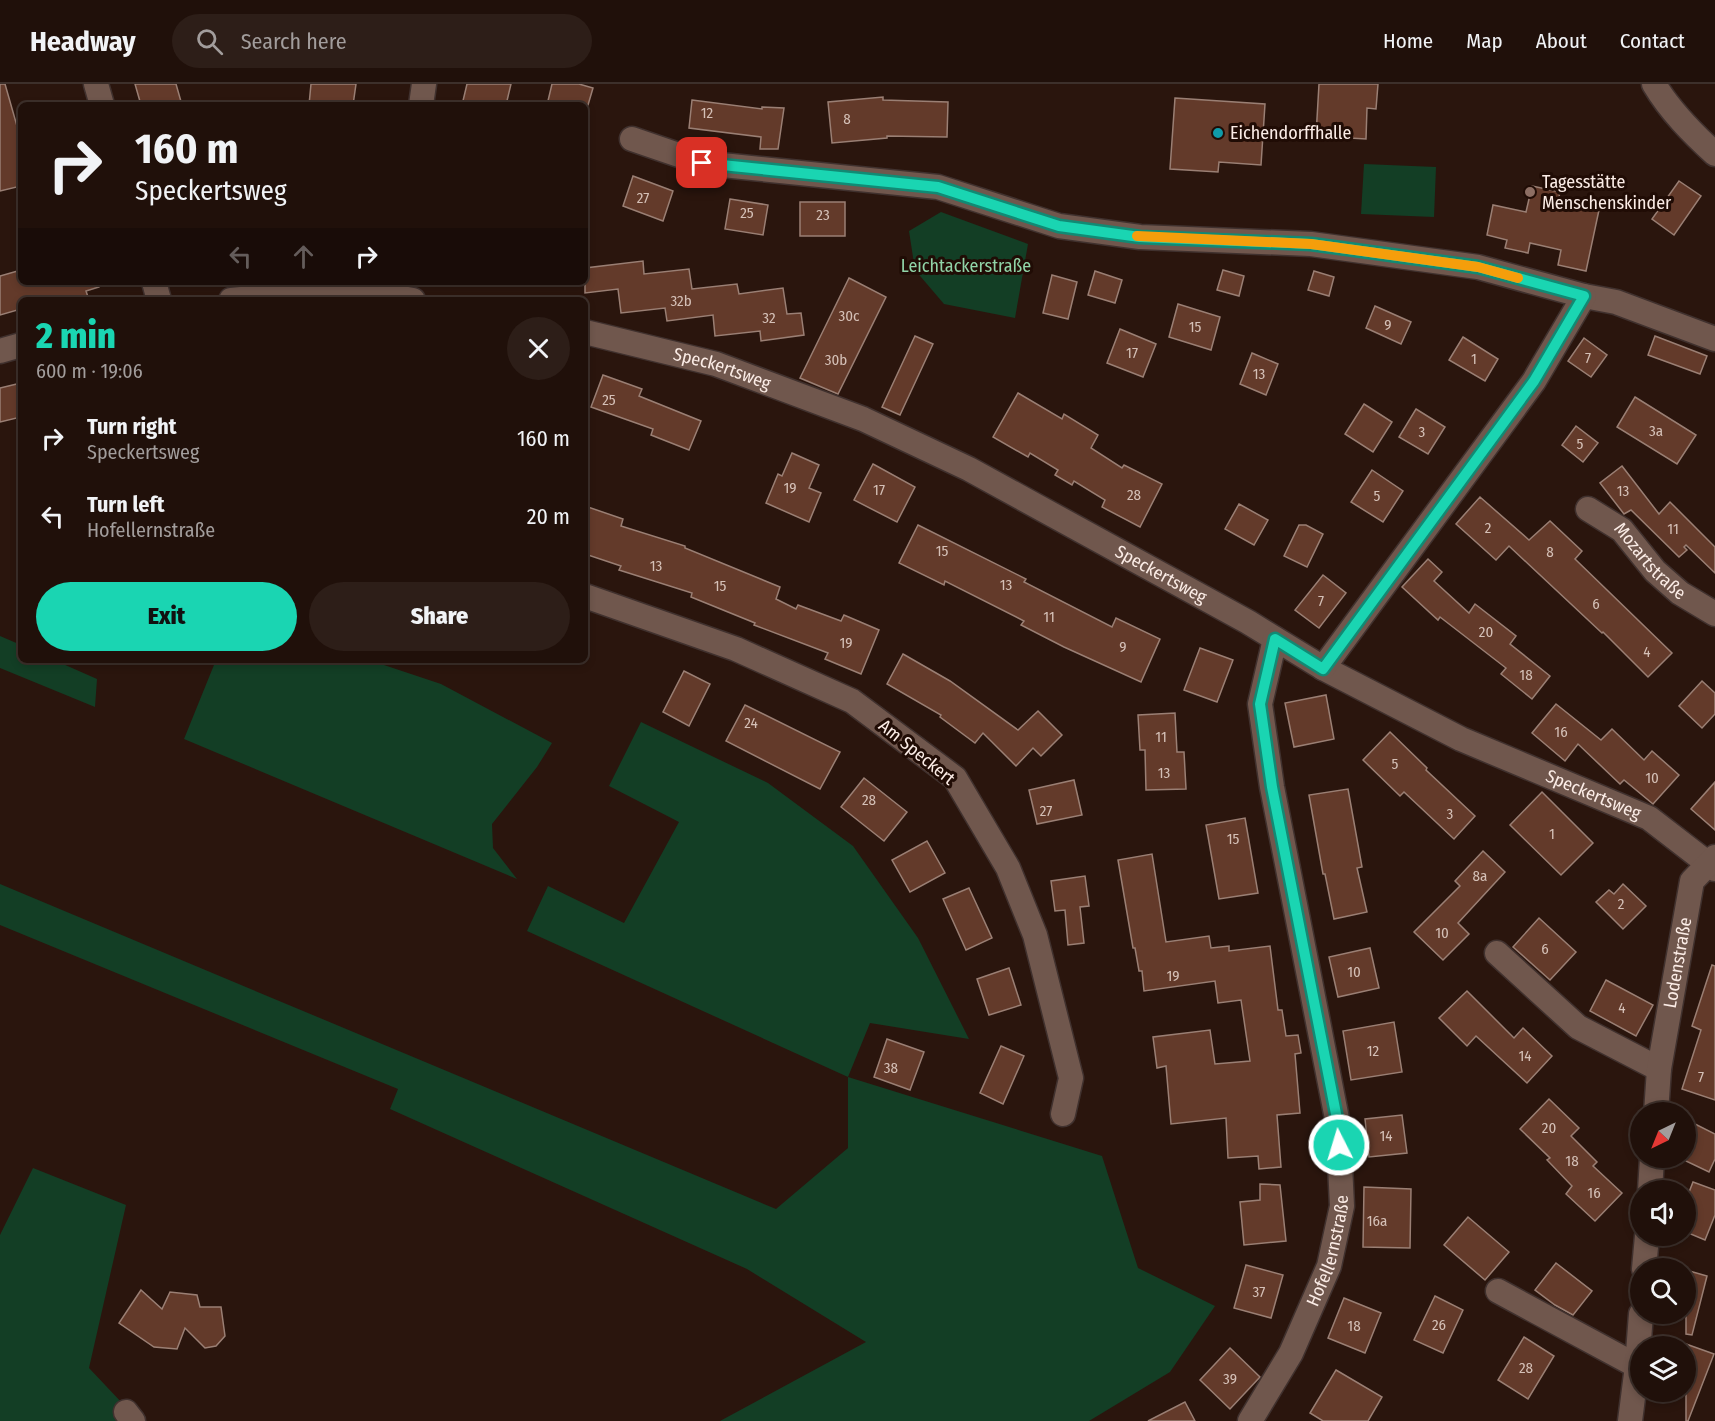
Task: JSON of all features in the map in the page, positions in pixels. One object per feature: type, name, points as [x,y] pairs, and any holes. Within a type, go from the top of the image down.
[{"type":"street","points":[[96,84],[101,102]]},
{"type":"street","points":[[421,102],[424,84]]},
{"type":"street","points":[[1662,88],[1692,134],[1715,154]]},
{"type":"street","points":[[632,139],[702,163],[938,187],[1059,226],[1140,237],[1311,244],[1478,267],[1584,296],[1616,302],[1715,339]]},
{"type":"street","points":[[262,297],[406,293]]},
{"type":"street","points":[[1323,669],[1534,381],[1584,296]]},
{"type":"street","name":"Speckertsweg","points":[[588,333],[716,364],[863,419],[969,469],[1248,622],[1323,669],[1461,740],[1649,818],[1713,863]]},
{"type":"street","points":[[0,351],[18,346]]},
{"type":"street","name":"Mozartstraße","points":[[1588,509],[1622,530],[1655,571],[1680,593],[1715,614]]},
{"type":"street","name":"Am Speckert","points":[[588,597],[736,649],[852,701],[955,778],[1008,868],[1035,935],[1071,1078],[1063,1114]]},
{"type":"street","name":"Hofellernstraße","points":[[1250,1421],[1291,1353],[1329,1266],[1342,1206],[1338,1124],[1272,787],[1260,704],[1275,639]]},
{"type":"street","name":"Lodenstraße","points":[[1657,1102],[1659,1069],[1692,881],[1713,863]]},
{"type":"street","points":[[1497,953],[1578,1027],[1659,1069]]},
{"type":"street","points":[[1498,1291],[1630,1362]]},
{"type":"street","points":[[1630,1421],[1632,1402]]},
{"type":"green space","points":[[1364,164],[1436,167],[1434,217],[1361,214]]},
{"type":"green space","name":"Leichtackerstraße","points":[[941,212],[1028,244],[1015,318],[944,304],[915,270],[909,231]]},
{"type":"green space","points":[[0,636],[18,644],[18,663],[61,663],[97,679],[95,707],[0,668]]},
{"type":"green space","points":[[215,663],[378,663],[441,684],[552,743],[537,767],[492,824],[493,848],[517,879],[184,739]]},
{"type":"green space","points":[[641,722],[768,783],[853,846],[918,938],[969,1039],[870,1023],[848,1077],[527,931],[548,886],[624,923],[679,822],[609,786]]},
{"type":"green space","points":[[0,884],[776,1209],[848,1148],[848,1077],[1102,1156],[1138,1268],[1215,1306],[1170,1372],[1089,1421],[720,1421],[866,1342],[747,1269],[390,1109],[398,1089],[0,925]]},
{"type":"green space","points":[[33,1168],[126,1205],[89,1368],[139,1421],[0,1421],[0,1235]]},
{"type":"building","points":[[0,84],[5,84],[18,130],[18,187],[0,191]]},
{"type":"building","points":[[135,84],[176,84],[181,102],[140,102]]},
{"type":"building","points":[[311,84],[356,84],[353,102],[309,102]]},
{"type":"building","points":[[467,84],[511,84],[507,102],[463,102]]},
{"type":"building","points":[[552,84],[579,84],[593,88],[588,105],[588,102],[548,102]]},
{"type":"building","points":[[1319,84],[1378,84],[1376,109],[1367,108],[1366,139],[1316,136]]},
{"type":"building","points":[[883,97],[883,100],[948,102],[947,137],[887,136],[887,138],[832,143],[828,102]]},
{"type":"building","name":"Eichendorffhalle","points":[[1175,98],[1265,104],[1261,165],[1219,162],[1218,172],[1170,169]]},
{"type":"building","points":[[692,100],[762,109],[762,107],[784,108],[778,149],[760,149],[761,137],[689,128]]},
{"type":"building","points":[[633,176],[673,191],[663,221],[623,206]]},
{"type":"building","points":[[1679,181],[1701,196],[1674,235],[1652,219]]},
{"type":"building","points":[[1532,186],[1560,192],[1558,202],[1599,210],[1586,271],[1558,265],[1561,250],[1530,243],[1528,253],[1505,248],[1507,240],[1487,235],[1493,205],[1526,212]]},
{"type":"building","points":[[730,199],[768,205],[763,235],[725,229]]},
{"type":"building","points":[[800,202],[845,202],[845,236],[800,236]]},
{"type":"building","points":[[643,261],[644,274],[689,269],[692,289],[737,284],[739,294],[783,288],[787,314],[801,313],[804,335],[761,341],[760,331],[715,336],[713,315],[667,321],[665,308],[621,313],[618,289],[585,293],[585,285],[588,285],[588,268]]},
{"type":"building","points":[[1223,270],[1244,276],[1239,296],[1217,290]]},
{"type":"building","points":[[18,271],[18,285],[99,285],[99,287],[86,291],[88,297],[18,297],[18,310],[0,315],[0,276]]},
{"type":"building","points":[[1095,271],[1122,280],[1115,303],[1088,295]]},
{"type":"building","points":[[1314,271],[1334,277],[1329,296],[1308,290]]},
{"type":"building","points":[[1052,275],[1077,282],[1068,319],[1043,313]]},
{"type":"building","points":[[849,278],[886,297],[838,394],[800,378]]},
{"type":"building","points":[[1178,304],[1220,317],[1211,350],[1169,337]]},
{"type":"building","points":[[1375,306],[1411,322],[1401,344],[1366,328]]},
{"type":"building","points":[[1120,329],[1156,344],[1143,377],[1107,363]]},
{"type":"building","points":[[915,336],[933,344],[900,415],[882,407]]},
{"type":"building","points":[[1655,336],[1707,356],[1700,374],[1648,355]]},
{"type":"building","points":[[1463,337],[1498,359],[1485,381],[1449,360]]},
{"type":"building","points":[[1584,338],[1607,355],[1591,377],[1568,361]]},
{"type":"building","points":[[1252,353],[1278,364],[1266,395],[1240,384]]},
{"type":"building","points":[[603,375],[642,389],[639,396],[701,421],[689,450],[651,435],[653,429],[591,407]]},
{"type":"building","points":[[18,384],[18,418],[0,422],[0,388]]},
{"type":"building","points":[[1018,393],[1062,419],[1064,414],[1098,435],[1091,448],[1122,468],[1124,465],[1162,484],[1140,527],[1102,507],[1105,500],[1074,481],[1072,485],[1055,475],[1058,470],[1030,453],[1028,457],[993,437]]},
{"type":"building","points":[[1635,397],[1696,435],[1677,464],[1617,427]]},
{"type":"building","points":[[1364,404],[1392,422],[1373,452],[1345,434]]},
{"type":"building","points":[[1416,409],[1445,427],[1428,454],[1399,437]]},
{"type":"building","points":[[1576,426],[1598,443],[1583,462],[1562,445]]},
{"type":"building","points":[[792,453],[819,465],[809,488],[821,493],[809,522],[766,503],[778,474],[782,476]]},
{"type":"building","points":[[873,464],[915,487],[897,522],[854,500]]},
{"type":"building","points":[[1622,466],[1659,514],[1670,502],[1715,547],[1715,573],[1686,545],[1684,547],[1687,550],[1679,557],[1631,510],[1624,514],[1600,483]]},
{"type":"building","points":[[1372,470],[1403,491],[1383,522],[1351,502]]},
{"type":"building","points":[[1480,497],[1529,540],[1550,521],[1582,551],[1575,559],[1672,653],[1648,677],[1603,632],[1509,546],[1496,560],[1456,524]]},
{"type":"building","points":[[1239,504],[1268,520],[1254,545],[1225,529]]},
{"type":"building","points":[[588,507],[623,519],[621,526],[685,546],[685,548],[780,587],[776,599],[796,609],[798,605],[841,621],[844,615],[879,630],[861,674],[825,659],[828,653],[754,625],[755,623],[691,597],[692,593],[619,570],[621,566],[588,555]]},
{"type":"building","points":[[918,525],[1026,579],[1024,582],[1112,627],[1116,618],[1160,639],[1141,682],[1021,625],[1024,621],[945,581],[944,585],[899,563]]},
{"type":"building","points":[[1299,525],[1306,525],[1323,534],[1307,567],[1284,556]]},
{"type":"building","points":[[1428,559],[1442,572],[1434,581],[1469,613],[1475,604],[1516,636],[1510,644],[1550,676],[1532,699],[1501,674],[1506,668],[1440,617],[1438,620],[1402,587]]},
{"type":"building","points":[[1323,575],[1346,593],[1319,628],[1295,610]]},
{"type":"building","points":[[1200,648],[1233,660],[1217,702],[1184,690]]},
{"type":"building","points":[[903,654],[950,681],[1018,730],[1038,711],[1062,735],[1041,756],[1033,748],[1016,766],[983,733],[975,743],[940,717],[941,715],[887,684]]},
{"type":"building","points":[[684,671],[710,684],[689,726],[663,712]]},
{"type":"building","points":[[1702,681],[1715,693],[1715,714],[1702,728],[1679,706]]},
{"type":"building","points":[[1326,695],[1334,739],[1294,747],[1285,703]]},
{"type":"building","points":[[1556,704],[1601,740],[1612,729],[1644,760],[1652,751],[1679,775],[1653,804],[1624,780],[1620,784],[1578,744],[1565,761],[1532,733]]},
{"type":"building","points":[[745,705],[840,752],[820,789],[726,741]]},
{"type":"building","points":[[1175,713],[1177,752],[1184,752],[1186,789],[1146,790],[1145,750],[1140,750],[1138,715]]},
{"type":"building","points":[[1390,732],[1475,816],[1454,839],[1404,792],[1400,796],[1363,760]]},
{"type":"building","points":[[864,778],[907,812],[884,841],[841,807]]},
{"type":"building","points":[[1074,780],[1082,815],[1037,824],[1029,790]]},
{"type":"building","points":[[1715,782],[1715,830],[1691,809]]},
{"type":"building","points":[[1348,789],[1362,867],[1357,868],[1367,912],[1334,919],[1325,874],[1323,874],[1309,795]]},
{"type":"building","points":[[1542,792],[1593,843],[1561,875],[1510,825]]},
{"type":"building","points":[[1245,818],[1258,893],[1219,899],[1206,825]]},
{"type":"building","points":[[927,841],[945,873],[910,892],[892,860]]},
{"type":"building","points":[[1483,851],[1505,872],[1458,923],[1469,934],[1443,960],[1414,932],[1460,886],[1455,881]]},
{"type":"building","points":[[1152,854],[1166,942],[1209,936],[1211,948],[1229,946],[1229,951],[1270,946],[1278,1010],[1282,1010],[1286,1036],[1298,1035],[1301,1053],[1295,1054],[1300,1113],[1277,1115],[1281,1167],[1259,1169],[1258,1156],[1228,1158],[1226,1118],[1171,1124],[1166,1066],[1157,1068],[1153,1037],[1210,1030],[1215,1064],[1250,1061],[1241,1000],[1218,1003],[1215,981],[1144,991],[1142,971],[1139,971],[1135,948],[1133,948],[1118,860]]},
{"type":"building","points":[[1085,876],[1089,906],[1080,907],[1084,943],[1068,945],[1065,910],[1055,911],[1051,881]]},
{"type":"building","points":[[1623,884],[1646,906],[1623,929],[1596,902],[1609,890],[1614,894]]},
{"type":"building","points":[[969,888],[992,938],[966,950],[943,899]]},
{"type":"building","points":[[1539,918],[1576,952],[1550,980],[1513,947]]},
{"type":"building","points":[[1370,948],[1379,988],[1338,997],[1329,957]]},
{"type":"building","points":[[1712,965],[1715,966],[1715,1100],[1682,1089],[1701,1030],[1692,1026]]},
{"type":"building","points":[[1009,968],[1021,1005],[989,1015],[977,979]]},
{"type":"building","points":[[1606,980],[1653,1005],[1636,1036],[1590,1011]]},
{"type":"building","points":[[1467,991],[1514,1038],[1523,1028],[1552,1056],[1527,1083],[1476,1036],[1467,1046],[1439,1018]]},
{"type":"building","points":[[1394,1022],[1402,1072],[1351,1080],[1343,1031]]},
{"type":"building","points":[[887,1039],[924,1052],[910,1090],[874,1077]]},
{"type":"building","points":[[1001,1046],[1024,1056],[1003,1104],[980,1093]]},
{"type":"building","points":[[1549,1099],[1579,1128],[1571,1136],[1597,1162],[1593,1166],[1622,1193],[1595,1221],[1566,1194],[1572,1186],[1547,1160],[1550,1158],[1520,1129]]},
{"type":"building","points":[[1402,1115],[1407,1153],[1369,1157],[1365,1119]]},
{"type":"building","points":[[1696,1124],[1715,1134],[1715,1159],[1709,1172],[1696,1166]]},
{"type":"building","points":[[1696,1183],[1715,1190],[1715,1215],[1705,1240],[1696,1236]]},
{"type":"building","points":[[1260,1184],[1280,1185],[1286,1241],[1244,1245],[1240,1202],[1260,1200]]},
{"type":"building","points":[[1364,1187],[1411,1189],[1410,1248],[1363,1247]]},
{"type":"building","points":[[1468,1217],[1509,1252],[1485,1280],[1444,1245]]},
{"type":"building","points":[[1556,1263],[1592,1291],[1573,1315],[1535,1290]]},
{"type":"building","points":[[1246,1265],[1283,1275],[1271,1318],[1234,1308]]},
{"type":"building","points":[[1696,1273],[1707,1276],[1696,1319]]},
{"type":"building","points":[[141,1290],[162,1309],[170,1292],[197,1295],[200,1307],[221,1307],[225,1336],[216,1346],[205,1348],[185,1328],[177,1349],[154,1347],[119,1323]]},
{"type":"building","points":[[1435,1296],[1463,1310],[1443,1353],[1414,1340]]},
{"type":"building","points":[[1344,1298],[1381,1313],[1365,1353],[1328,1338]]},
{"type":"building","points":[[1686,1324],[1695,1324],[1692,1335],[1686,1334]]},
{"type":"building","points":[[1524,1337],[1554,1356],[1528,1399],[1498,1380]]},
{"type":"building","points":[[1230,1348],[1260,1377],[1230,1409],[1200,1380]]},
{"type":"building","points":[[1696,1348],[1714,1354],[1696,1400]]},
{"type":"building","points":[[1336,1370],[1382,1397],[1368,1421],[1323,1421],[1310,1413]]},
{"type":"building","points":[[1185,1402],[1195,1421],[1148,1421]]},
{"type":"building","points":[[1686,1402],[1695,1402],[1688,1421],[1686,1421]]},
{"type":"slow traffic","points":[[1137,236],[1311,244],[1478,267],[1518,278]]},
{"type":"place","name":"Eichendorffhalle","points":[[1218,133]]},
{"type":"place","name":"Tagesstätte Menschenskinder","points":[[1530,192]]},
{"type":"route","points":[[702,163],[938,187],[1059,226],[1140,237],[1311,244],[1478,267],[1584,296],[1534,381],[1323,669],[1275,639],[1260,704],[1272,787],[1315,999],[1338,1124],[1339,1145]]}]
